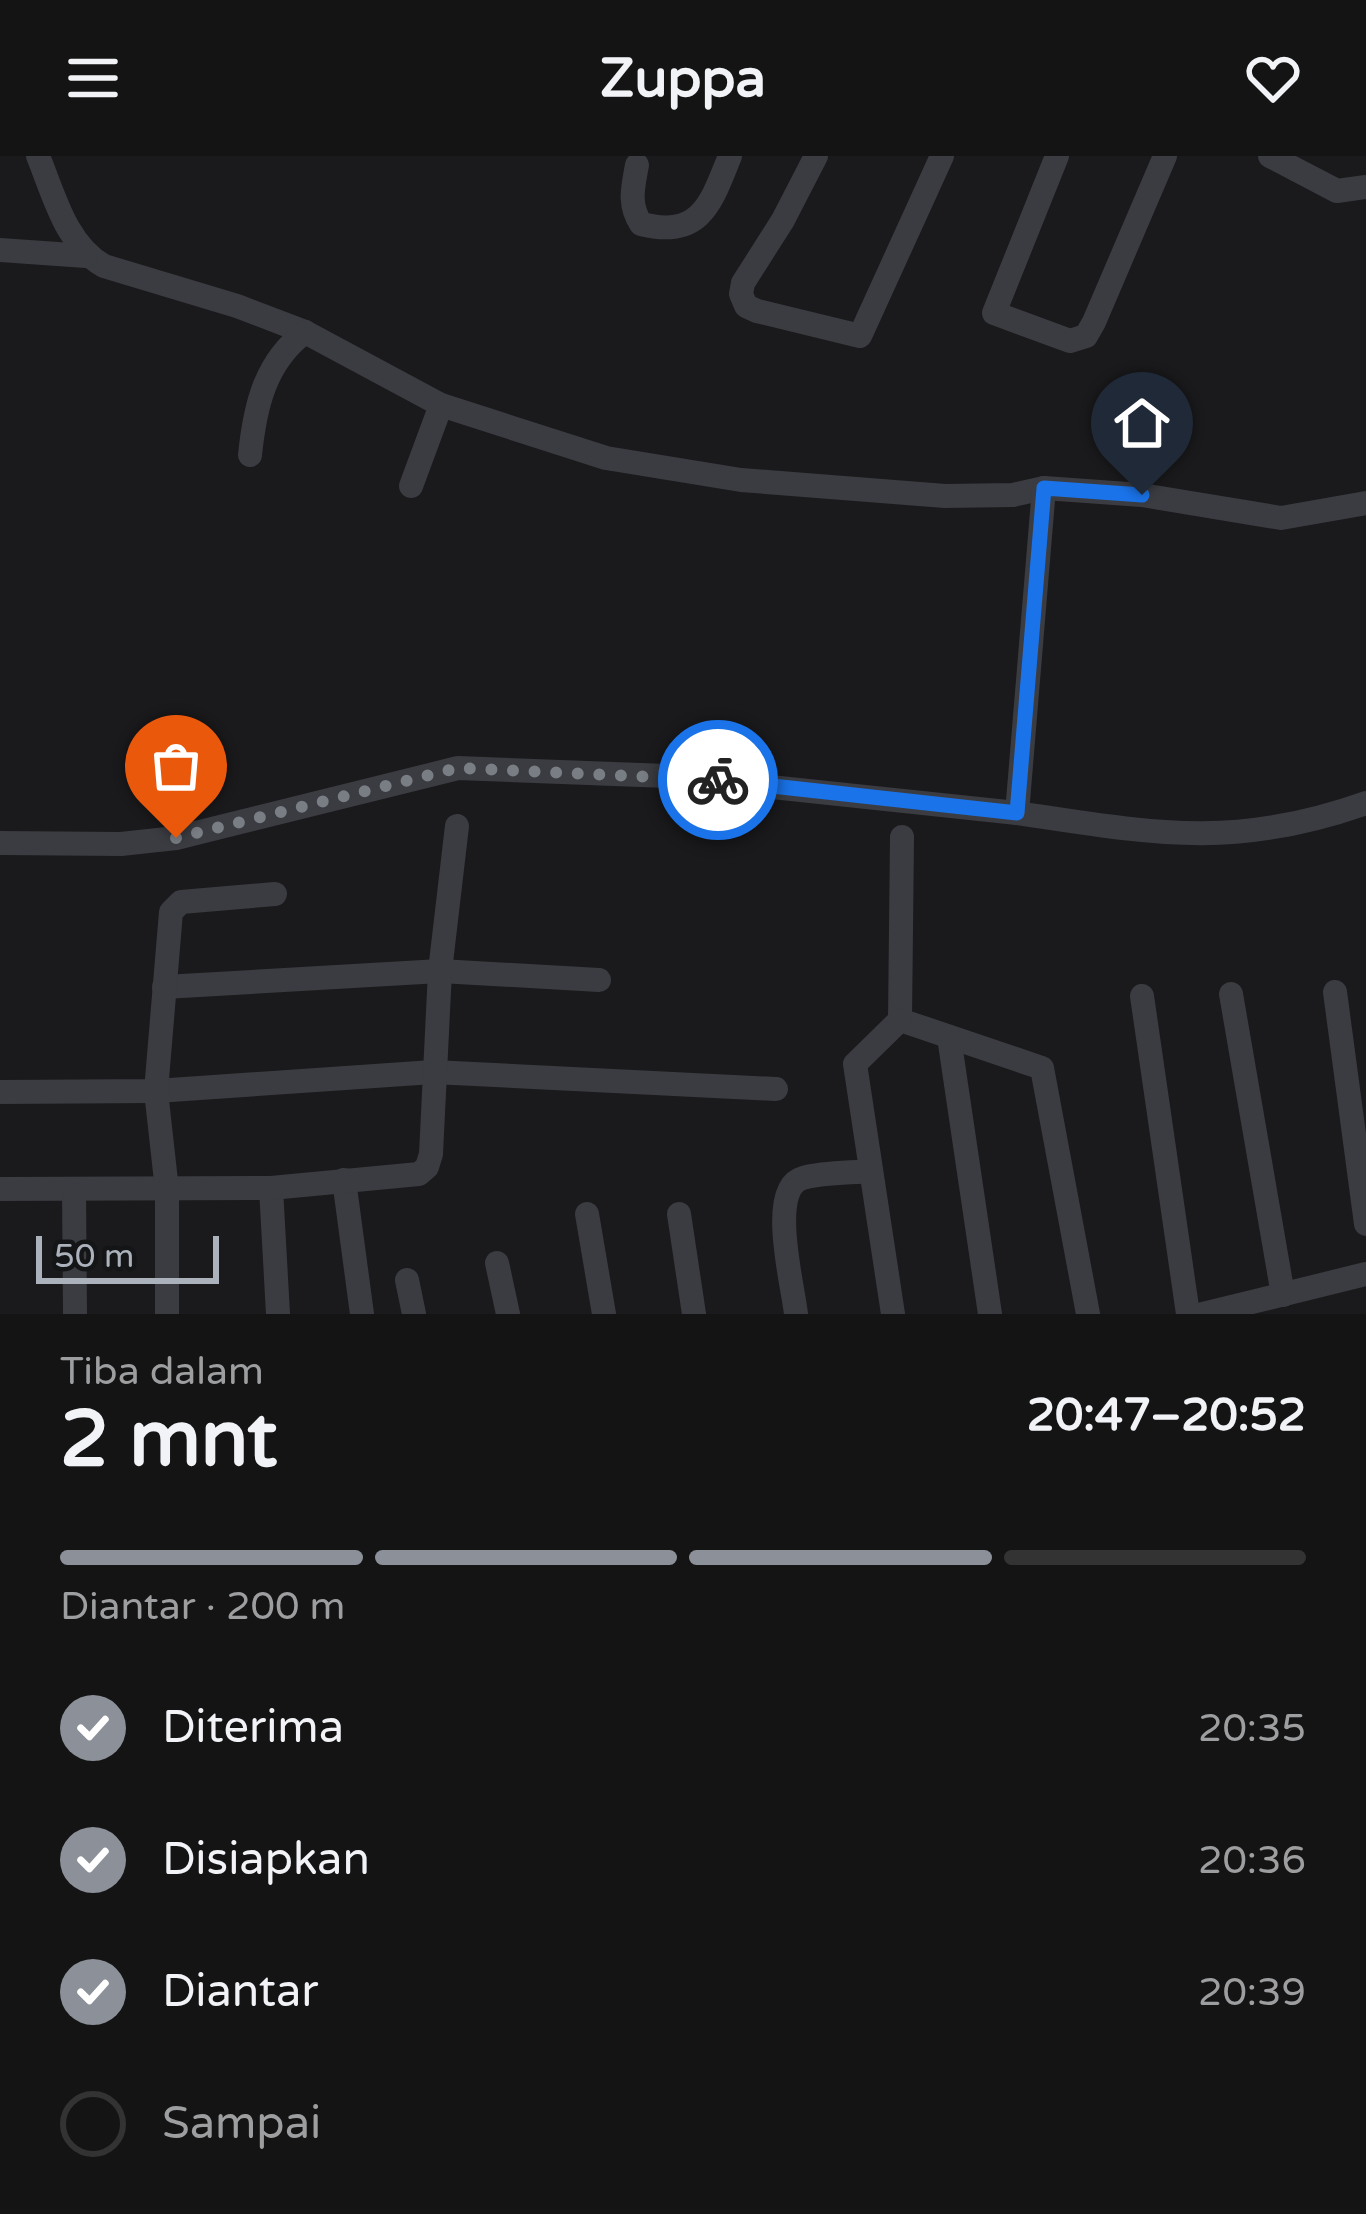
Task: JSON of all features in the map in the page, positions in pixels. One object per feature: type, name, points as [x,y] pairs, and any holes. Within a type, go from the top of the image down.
[{"type":"street","points":[[38,156],[76,244],[104,266],[208,296],[305,332],[441,405],[606,458],[741,480],[945,496],[1013,495],[1044,488],[1142,495],[1281,518],[1366,502]]},
{"type":"street","points":[[637,165],[631,203],[634,214],[641,224],[664,228],[687,224],[702,214],[730,156]]},
{"type":"street","points":[[816,156],[741,294],[746,306],[757,311],[860,336],[942,156]]},
{"type":"street","points":[[1057,156],[994,313],[1070,341],[1086,336],[1094,322],[1166,156]]},
{"type":"street","points":[[1270,156],[1337,191],[1366,187]]},
{"type":"street","points":[[0,250],[86,256]]},
{"type":"street","points":[[250,455],[257,402],[270,372],[283,349],[305,332]]},
{"type":"street","points":[[411,486],[441,405]]},
{"type":"street","points":[[1017,813],[1044,488]]},
{"type":"street","points":[[0,843],[121,844],[176,838],[458,768],[689,778],[1017,813],[1168,835],[1242,834],[1319,820],[1366,803]]},
{"type":"street","points":[[0,1189],[271,1188],[419,1174],[431,1154],[440,970],[457,826]]},
{"type":"street","points":[[893,1314],[855,1064],[900,1020],[902,837]]},
{"type":"street","points":[[167,1314],[167,1190],[156,1091],[174,906],[275,894]]},
{"type":"street","points":[[164,986],[440,970],[599,980]]},
{"type":"street","points":[[1335,992],[1366,1224]]},
{"type":"street","points":[[1232,994],[1283,1294]]},
{"type":"street","points":[[1142,996],[1188,1314]]},
{"type":"street","points":[[900,1020],[1042,1068],[1088,1314]]},
{"type":"street","points":[[949,1036],[989,1314]]},
{"type":"street","points":[[0,1092],[156,1091],[433,1072],[776,1089]]},
{"type":"street","points":[[796,1314],[783,1210],[788,1187],[800,1178],[872,1172]]},
{"type":"street","points":[[344,1180],[362,1314]]},
{"type":"street","points":[[271,1188],[278,1314]]},
{"type":"street","points":[[74,1190],[75,1314]]},
{"type":"street","points":[[587,1214],[604,1314]]},
{"type":"street","points":[[679,1214],[694,1314]]},
{"type":"street","points":[[497,1263],[508,1314]]},
{"type":"street","points":[[1203,1314],[1366,1274]]},
{"type":"street","points":[[407,1280],[414,1314]]},
{"type":"way so far","points":[[176,838],[458,768],[718,780]]},
{"type":"route","points":[[718,780],[1017,813],[1044,488],[1142,495]]}]
